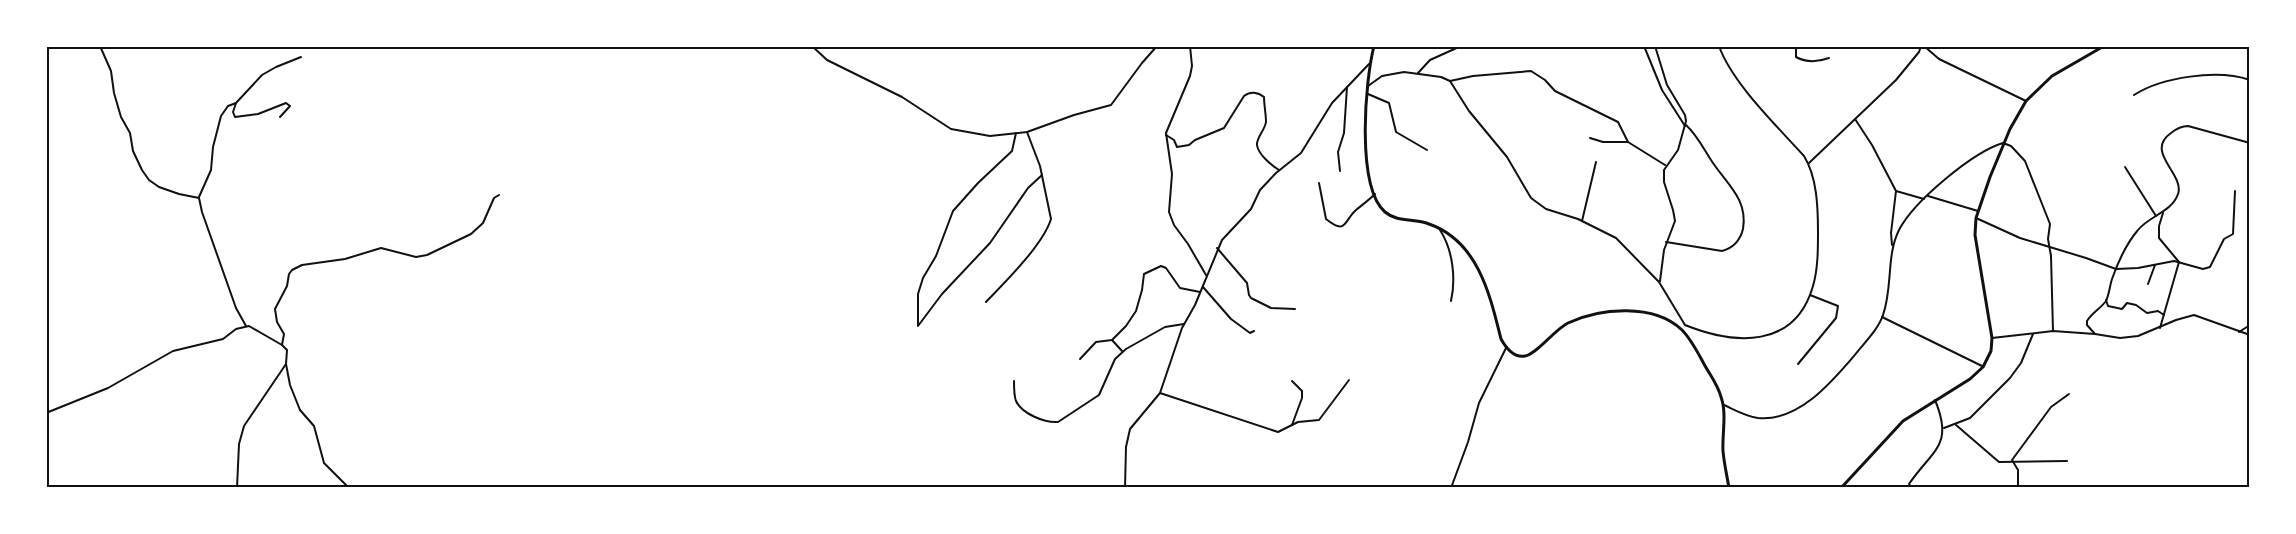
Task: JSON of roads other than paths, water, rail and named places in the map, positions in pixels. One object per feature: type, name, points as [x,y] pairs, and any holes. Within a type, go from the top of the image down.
[{"type":"street","points":[[100,46],[111,71],[121,117],[130,133],[133,151],[142,170],[149,180],[159,187],[179,194],[198,197]]},
{"type":"street","points":[[812,46],[827,60],[902,97],[951,129],[983,136],[1027,132],[1074,115],[1111,105],[1157,46]]},
{"type":"street","points":[[1190,46],[1192,66],[1190,76],[1166,135],[1172,174],[1170,216],[1206,275]]},
{"type":"street","points":[[1374,46],[1369,64],[1364,119],[1370,176],[1380,207],[1394,217],[1416,220],[1438,228],[1460,242],[1477,266],[1485,284],[1501,339],[1506,348],[1518,356],[1527,356],[1536,351],[1555,331],[1569,323],[1589,316],[1612,312],[1651,315],[1666,320],[1682,330],[1718,388],[1724,405],[1723,456],[1729,488]]},
{"type":"street","points":[[1418,73],[1430,60],[1461,46]]},
{"type":"street","points":[[1644,46],[1662,90],[1737,193],[1744,211],[1743,227],[1737,243],[1729,249],[1722,251],[1666,242]]},
{"type":"street","points":[[1655,46],[1664,78],[1685,115],[1686,126],[1675,156],[1665,165],[1664,182],[1674,210],[1675,221],[1666,242],[1659,282]]},
{"type":"street","points":[[1368,86],[1390,74],[1404,72],[1441,77],[1450,81],[1469,111],[1507,157],[1531,198],[1546,209],[1582,221],[1616,238],[1659,282],[1684,325],[1726,336],[1768,337],[1783,330],[1792,322],[1810,295],[1815,277],[1818,234],[1817,204],[1809,164],[1745,89],[1724,58],[1719,46]]},
{"type":"street","points":[[1791,46],[1796,48],[1796,57],[1802,60],[1815,61],[1829,58]]},
{"type":"street","points":[[1809,164],[1896,80],[1923,46],[1939,59],[2026,101]]},
{"type":"street","points":[[1841,488],[1903,421],[1970,379],[1983,367],[1991,351],[1992,338],[1977,249],[1976,218],[2003,143],[2026,101],[2052,76],[2104,46]]},
{"type":"street","points":[[280,117],[290,106],[286,103],[244,117],[235,117],[232,112],[236,104],[262,75],[301,57]]},
{"type":"street","points":[[1125,488],[1126,447],[1130,429],[1160,393],[1184,324],[1203,287],[1217,248],[1228,232],[1251,208],[1260,190],[1279,170],[1301,153],[1325,112],[1369,64]]},
{"type":"street","points":[[1450,81],[1531,71],[1545,80],[1553,89],[1618,122],[1628,142],[1665,165]]},
{"type":"street","points":[[2134,95],[2145,88],[2189,77],[2230,75],[2250,80]]},
{"type":"street","points":[[1340,171],[1338,152],[1344,134],[1347,87]]},
{"type":"street","points":[[1166,135],[1174,140],[1177,147],[1189,145],[1195,140],[1224,128],[1244,96],[1252,93],[1260,94],[1264,97],[1266,120],[1257,147],[1267,163],[1279,170]]},
{"type":"street","points":[[1367,94],[1389,104],[1396,132],[1427,150]]},
{"type":"street","points":[[236,104],[228,106],[221,116],[210,170],[198,197],[236,308],[246,326]]},
{"type":"street","points":[[1724,405],[1740,413],[1760,418],[1779,415],[1810,402],[1847,364],[1876,329],[1882,317],[1889,292],[1893,248],[1891,233],[1896,191],[1872,145],[1855,119]]},
{"type":"street","points":[[2095,334],[2087,325],[2087,321],[2106,300],[2116,269],[2132,237],[2141,226],[2163,211],[2177,197],[2179,190],[2176,178],[2163,155],[2162,147],[2165,138],[2183,126],[2188,126],[2250,143]]},
{"type":"street","points":[[986,303],[1018,267],[1050,223],[1051,214],[1042,175],[1027,132]]},
{"type":"street","points":[[1016,133],[1012,151],[978,183],[953,211],[936,256],[923,278],[918,294],[918,326],[942,294],[990,243],[1029,188],[1042,175]]},
{"type":"street","points":[[1590,138],[1603,142],[1628,142]]},
{"type":"street","points":[[1893,248],[1903,223],[1924,199],[1970,161],[2003,143],[2011,146],[2025,161],[2050,224],[2048,239],[2053,331]]},
{"type":"street","points":[[1582,221],[1596,162]]},
{"type":"street","points":[[2125,167],[2156,216]]},
{"type":"street","points":[[1319,183],[1326,219],[1343,226],[1349,222],[1353,213],[1375,194]]},
{"type":"street","points":[[1896,191],[1924,199]]},
{"type":"street","points":[[1976,218],[2020,238],[2116,269],[2174,261],[2203,269],[2210,267],[2224,239],[2233,234],[2235,191]]},
{"type":"street","points":[[282,345],[284,334],[277,322],[275,309],[292,270],[302,265],[345,259],[381,248],[416,257],[427,255],[471,234],[483,223],[494,198],[499,195]]},
{"type":"street","points":[[1928,196],[1978,211]]},
{"type":"street","points":[[2163,211],[2159,238],[2179,262]]},
{"type":"street","points":[[1438,228],[1452,263],[1451,301]]},
{"type":"street","points":[[1217,248],[1247,283],[1251,298],[1272,308],[1295,309]]},
{"type":"street","points":[[2160,328],[2179,262]]},
{"type":"street","points":[[2148,285],[2155,265]]},
{"type":"street","points":[[1080,360],[1096,342],[1112,340],[1120,334],[1136,311],[1143,290],[1144,274],[1150,270],[1161,266],[1166,268],[1180,288],[1200,292]]},
{"type":"street","points":[[1203,287],[1231,319],[1250,333],[1254,332]]},
{"type":"street","points":[[1798,364],[1838,313],[1839,306],[1835,303],[1810,295]]},
{"type":"street","points":[[2106,300],[2108,306],[2112,308],[2122,309],[2127,303],[2147,313],[2158,311],[2164,315]]},
{"type":"street","points":[[1992,338],[2053,331],[2120,338],[2138,336],[2194,315],[2250,335]]},
{"type":"street","points":[[1882,317],[1983,367]]},
{"type":"street","points":[[1014,381],[1016,401],[1024,411],[1040,419],[1058,422],[1099,395],[1115,359],[1123,352],[1165,327],[1184,324]]},
{"type":"street","points":[[1682,330],[1684,325]]},
{"type":"street","points":[[2239,332],[2250,325]]},
{"type":"street","points":[[46,413],[108,388],[173,351],[222,339],[236,329],[246,326],[255,327],[282,345],[288,354],[286,364],[290,386],[300,410],[314,426],[324,463],[349,488]]},
{"type":"street","points":[[1944,428],[1970,418],[2010,378],[2021,363],[2033,333]]},
{"type":"street","points":[[1112,340],[1123,352]]},
{"type":"street","points":[[1451,488],[1479,404],[1506,348]]},
{"type":"street","points":[[237,488],[239,444],[244,426],[286,364]]},
{"type":"street","points":[[1160,393],[1239,418],[1274,432],[1301,422],[1319,420],[1349,380]]},
{"type":"street","points":[[1292,381],[1302,391],[1302,398],[1292,425]]},
{"type":"street","points":[[2012,460],[2051,407],[2069,394]]},
{"type":"street","points":[[1906,488],[1940,443],[1944,428],[1935,400]]},
{"type":"street","points":[[1956,425],[1995,460],[2004,462],[2012,460],[2067,461]]},
{"type":"street","points":[[2012,460],[2018,470],[2018,488]]},
{"type":"street","points":[[1909,484],[1912,488]]}]
